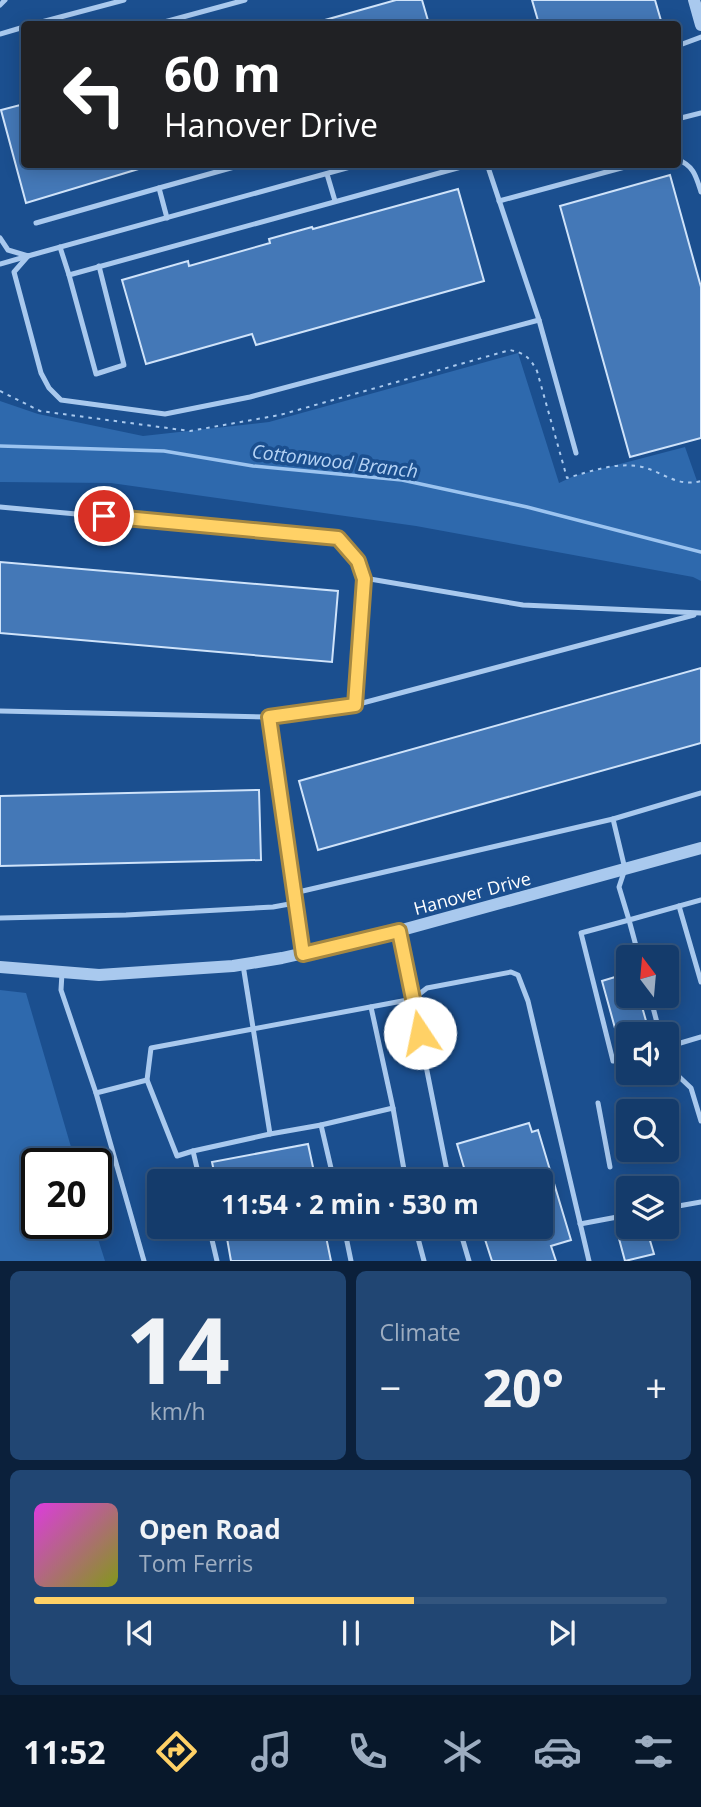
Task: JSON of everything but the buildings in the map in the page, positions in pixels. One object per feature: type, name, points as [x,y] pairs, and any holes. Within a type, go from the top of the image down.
[{"type":"street","points":[[697,6],[701,25]]},
{"type":"street","name":"Hanover Drive","points":[[0,967],[100,975],[150,974],[243,965],[399,931],[701,848]]},
{"type":"lane","points":[[0,5],[5,0]]},
{"type":"lane","points":[[45,21],[124,0]]},
{"type":"lane","points":[[168,21],[245,0]]},
{"type":"lane","points":[[0,34],[21,28]]},
{"type":"lane","points":[[681,44],[701,37]]},
{"type":"lane","points":[[681,118],[701,113]]},
{"type":"lane","points":[[681,161],[689,164],[701,192]]},
{"type":"lane","points":[[36,223],[231,168]]},
{"type":"lane","points":[[331,168],[335,201]]},
{"type":"lane","points":[[0,264],[347,168]]},
{"type":"lane","points":[[69,275],[457,168]]},
{"type":"lane","points":[[488,168],[539,320],[576,453]]},
{"type":"lane","points":[[499,201],[621,168]]},
{"type":"lane","points":[[159,188],[167,218]]},
{"type":"lane","points":[[0,238],[8,250],[28,256]]},
{"type":"lane","points":[[60,247],[96,374],[124,365],[99,266]]},
{"type":"lane","points":[[28,256],[14,272],[41,373],[49,388],[61,400],[165,414],[250,397],[539,320]]},
{"type":"lane","points":[[0,507],[338,538],[358,561],[364,579],[355,705]]},
{"type":"lane","points":[[364,579],[523,605],[701,614]]},
{"type":"lane","points":[[0,711],[269,717],[355,705],[701,614]]},
{"type":"lane","points":[[269,717],[303,954]]},
{"type":"lane","points":[[294,893],[613,819],[701,793]]},
{"type":"lane","points":[[613,819],[625,869],[619,887],[636,945]]},
{"type":"lane","points":[[616,1060],[613,1061],[581,933],[701,900]]},
{"type":"lane","points":[[0,918],[273,907],[295,903]]},
{"type":"lane","points":[[679,906],[701,982]]},
{"type":"lane","points":[[399,931],[447,1169]]},
{"type":"lane","points":[[243,965],[270,1134]]},
{"type":"lane","points":[[393,1108],[177,1156],[147,1080],[151,1048],[413,999],[426,988],[512,972],[518,975],[528,1001],[589,1261]]},
{"type":"lane","points":[[62,973],[61,990],[96,1093],[144,1261]]},
{"type":"lane","points":[[371,1007],[404,1169]]},
{"type":"lane","points":[[679,1043],[701,1037]]},
{"type":"lane","points":[[679,1077],[691,1088],[701,1121]]},
{"type":"lane","points":[[96,1093],[147,1080]]},
{"type":"lane","points":[[598,1103],[610,1167]]},
{"type":"lane","points":[[321,1125],[331,1169]]},
{"type":"lane","points":[[193,1152],[197,1169]]},
{"type":"lane","points":[[679,1206],[701,1202]]},
{"type":"lane","points":[[580,1224],[616,1217]]},
{"type":"lane","points":[[211,1239],[216,1261]]},
{"type":"lane","points":[[346,1239],[351,1261]]},
{"type":"lane","points":[[418,1239],[424,1261]]},
{"type":"lane","points":[[462,1239],[469,1261]]},
{"type":"path","points":[[0,391],[40,411],[190,431],[280,415],[510,350],[521,352],[530,359],[537,371],[567,478],[616,464],[641,467],[674,481],[690,484],[701,481]]},
{"type":"shaded area","points":[[518,353],[559,483],[574,476],[685,447],[697,481],[701,480],[701,581],[693,577],[416,526],[111,483],[0,482],[0,401],[38,414],[143,436],[269,422]]},
{"type":"shaded area","points":[[0,990],[26,993],[71,1148],[21,1148],[21,1239],[98,1239],[105,1261],[0,1261]]},
{"type":"waterway","name":"Cottonwood Branch","points":[[0,446],[164,451],[253,466],[402,480],[527,507],[701,552]]},
{"type":"route","points":[[104,516],[338,538],[358,561],[364,579],[355,705],[269,717],[303,954],[399,931],[420,1033]]}]
